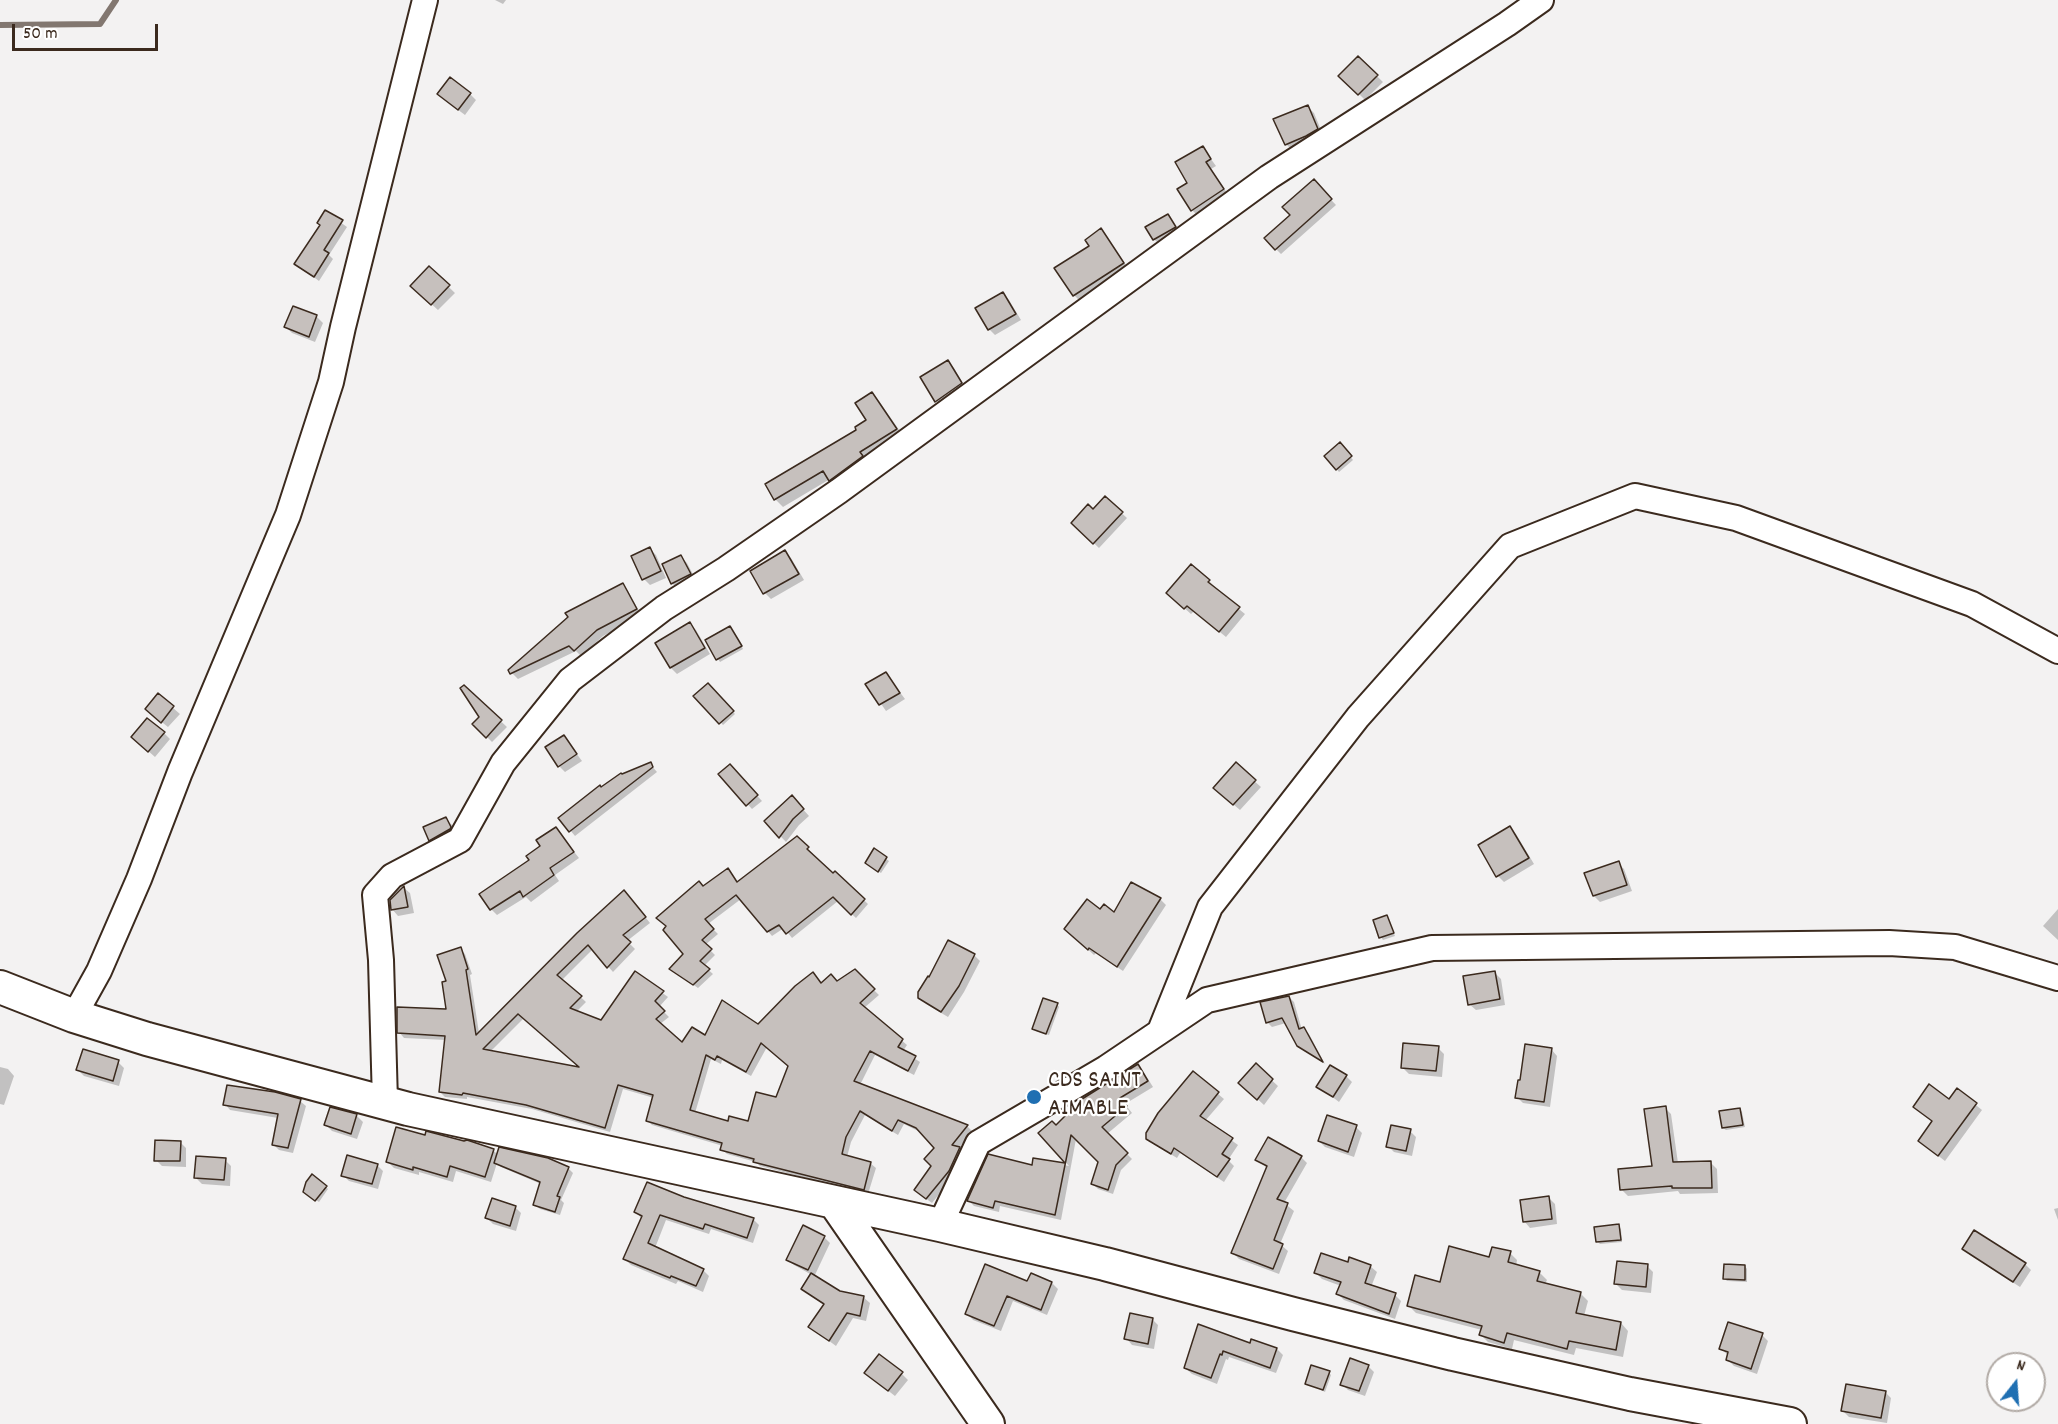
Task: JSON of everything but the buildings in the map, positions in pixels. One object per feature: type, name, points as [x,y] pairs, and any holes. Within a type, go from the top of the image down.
[{"type":"main road","points":[[3,992],[147,1039],[385,1102],[1106,1264],[1453,1354],[1630,1394],[1791,1424]]},
{"type":"main road","points":[[835,1203],[988,1424]]},
{"type":"street","points":[[74,1016],[99,971],[139,879],[180,772],[288,515],[330,382],[425,0]]},
{"type":"street","points":[[385,1102],[381,960],[375,894],[392,876],[460,840],[503,763],[570,680],[664,608],[726,569],[839,491],[1269,177],[1541,0]]},
{"type":"street","points":[[1160,1031],[1210,907],[1358,717],[1510,546],[1635,496],[1736,518],[1972,604],[2058,651]]},
{"type":"street","points":[[940,1225],[978,1143],[1106,1068],[1207,1000],[1432,948],[1889,943],[1955,947],[2058,978]]},
{"type":"waterway","points":[[0,25],[100,24],[116,0]]},
{"type":"place","name":"CDS SAINT AIMABLE","points":[[1034,1097]]}]
